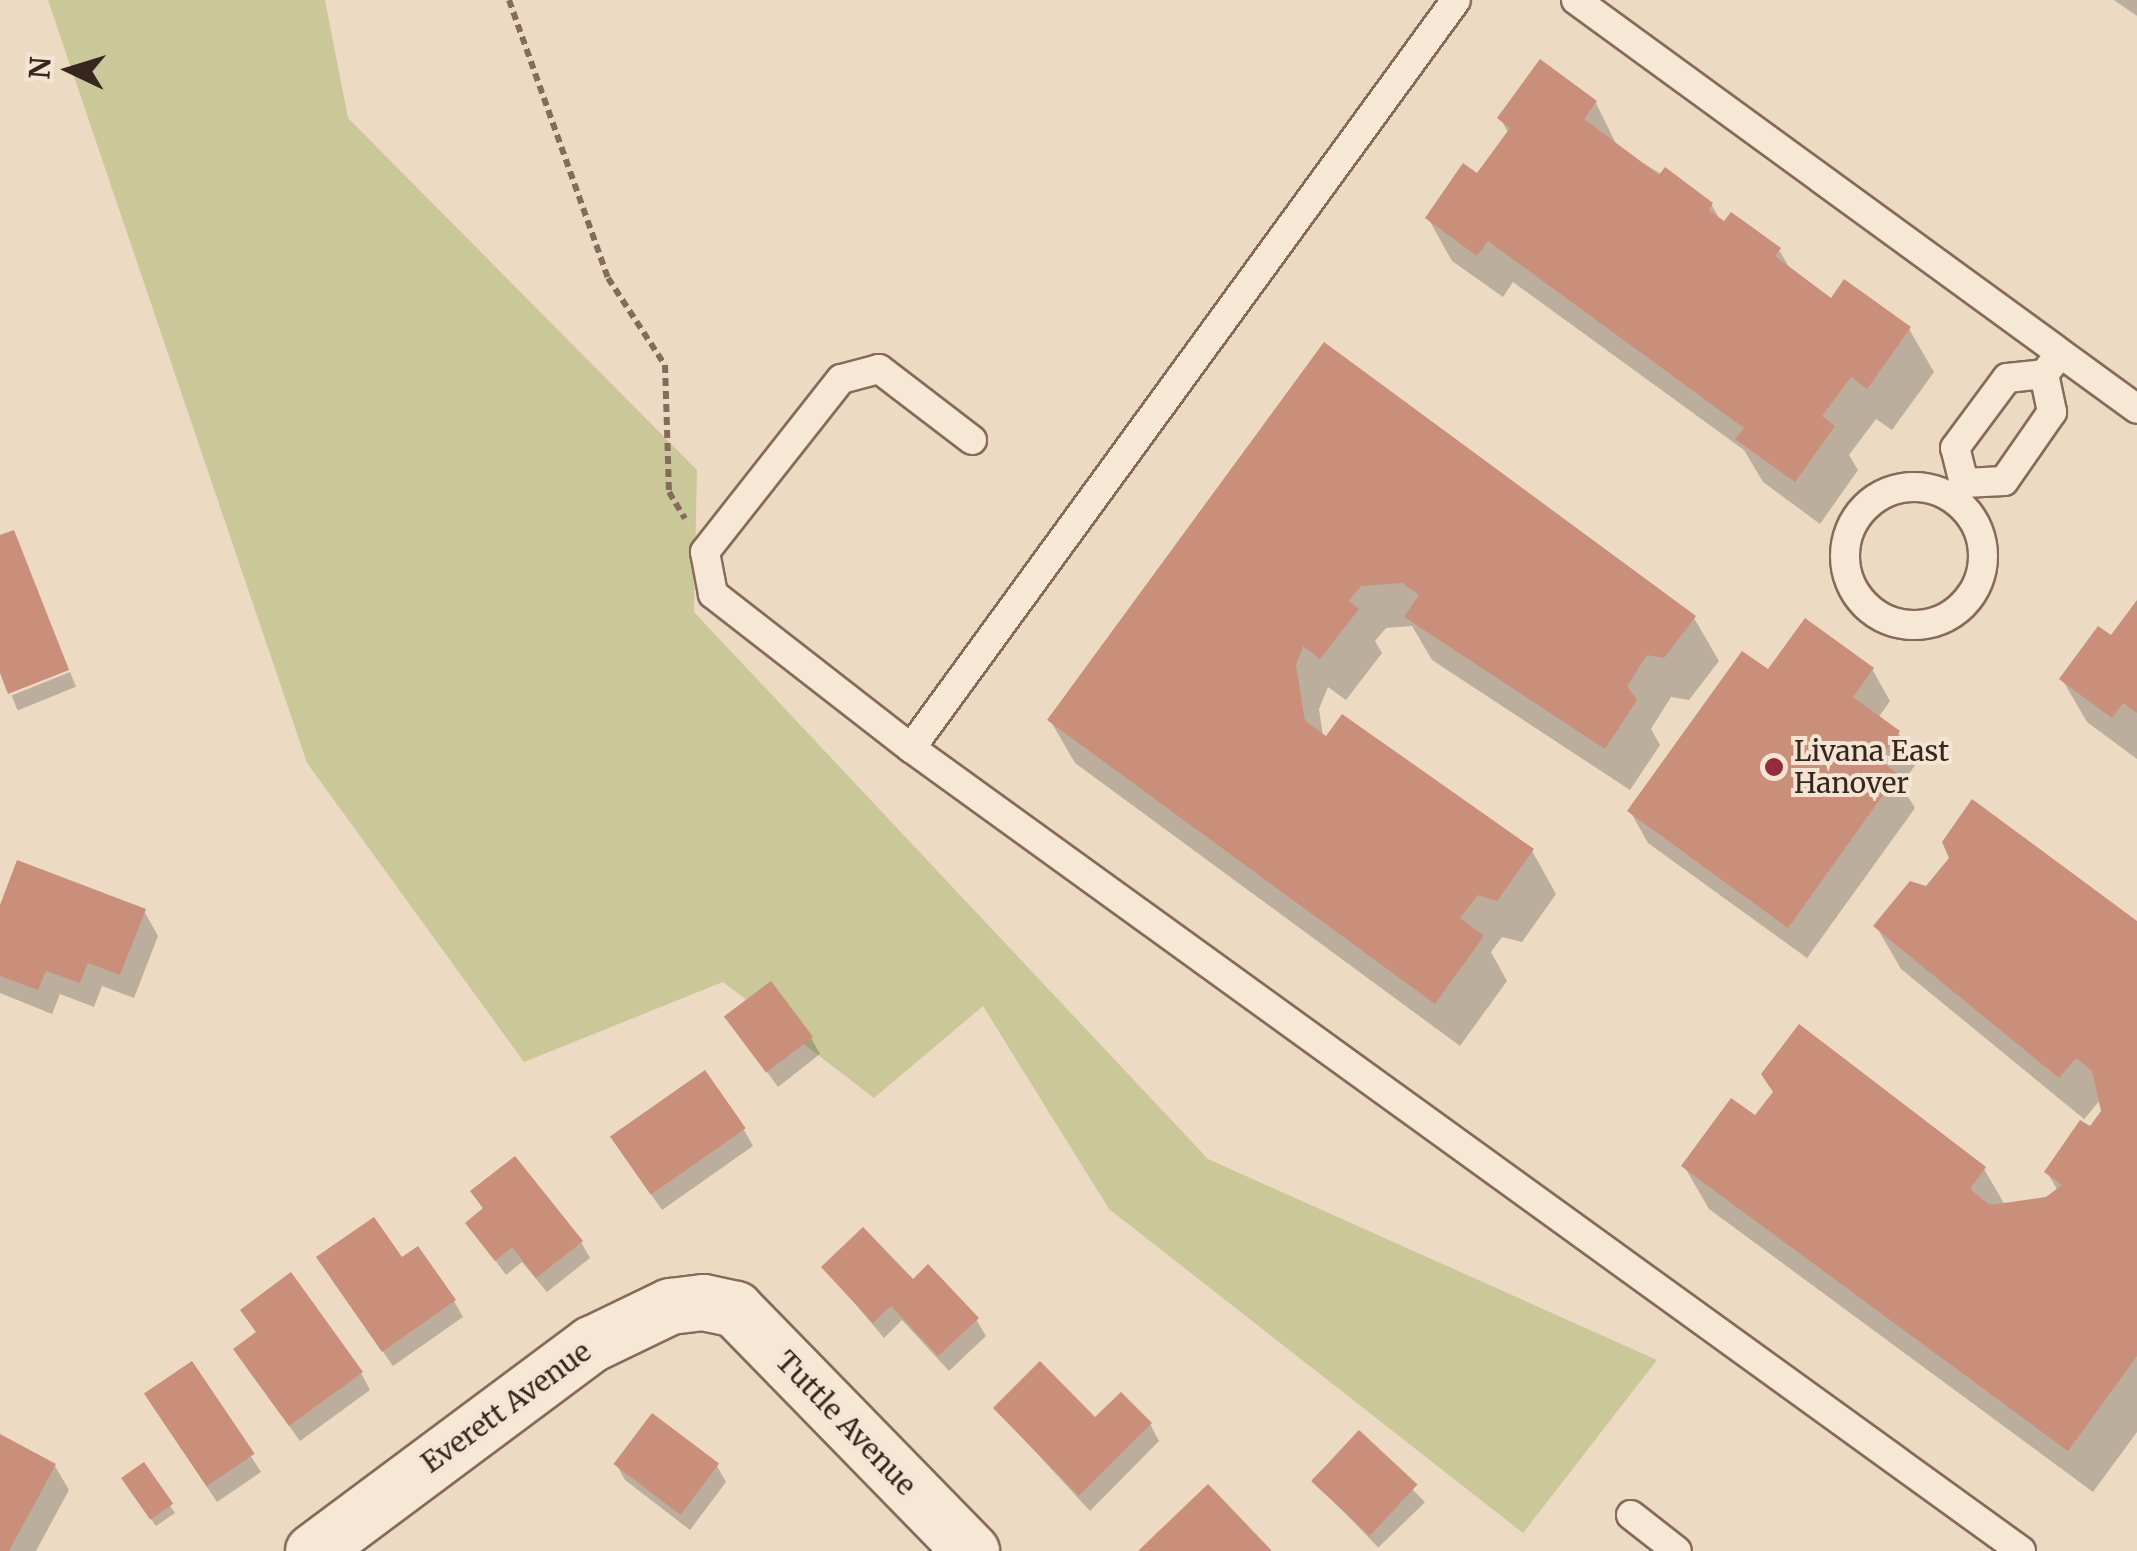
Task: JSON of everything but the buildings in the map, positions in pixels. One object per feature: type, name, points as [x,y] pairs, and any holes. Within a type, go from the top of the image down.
[{"type":"street","name":"Everett Avenue","points":[[313,1551],[591,1344],[670,1306],[716,1305]]},
{"type":"street","name":"Tuttle Avenue","points":[[716,1305],[736,1309],[971,1551]]},
{"type":"lane","points":[[911,748],[1456,0]]},
{"type":"lane","points":[[1576,0],[2052,364],[2137,409]]},
{"type":"lane","points":[[2052,364],[2007,378],[1955,448],[1958,490],[1981,538],[1978,582],[1968,601],[1940,620],[1906,626],[1883,619],[1864,606],[1844,563],[1855,518],[1892,489],[1915,486],[1958,490],[2004,481],[2052,412],[2052,364]]},
{"type":"lane","points":[[972,440],[878,369],[841,379],[705,552],[713,594],[911,748],[2020,1551]]},
{"type":"lane","points":[[1630,1515],[1677,1551]]},
{"type":"path","points":[[509,0],[608,278],[666,364],[669,492],[705,552]]},
{"type":"shaded area","points":[[48,0],[325,0],[348,118],[697,470],[694,612],[1208,1159],[1657,1360],[1523,1533],[1109,1209],[983,1006],[874,1098],[723,982],[524,1062],[307,763]]},
{"type":"place","name":"Livana East Hanover","points":[[1774,767]]}]
